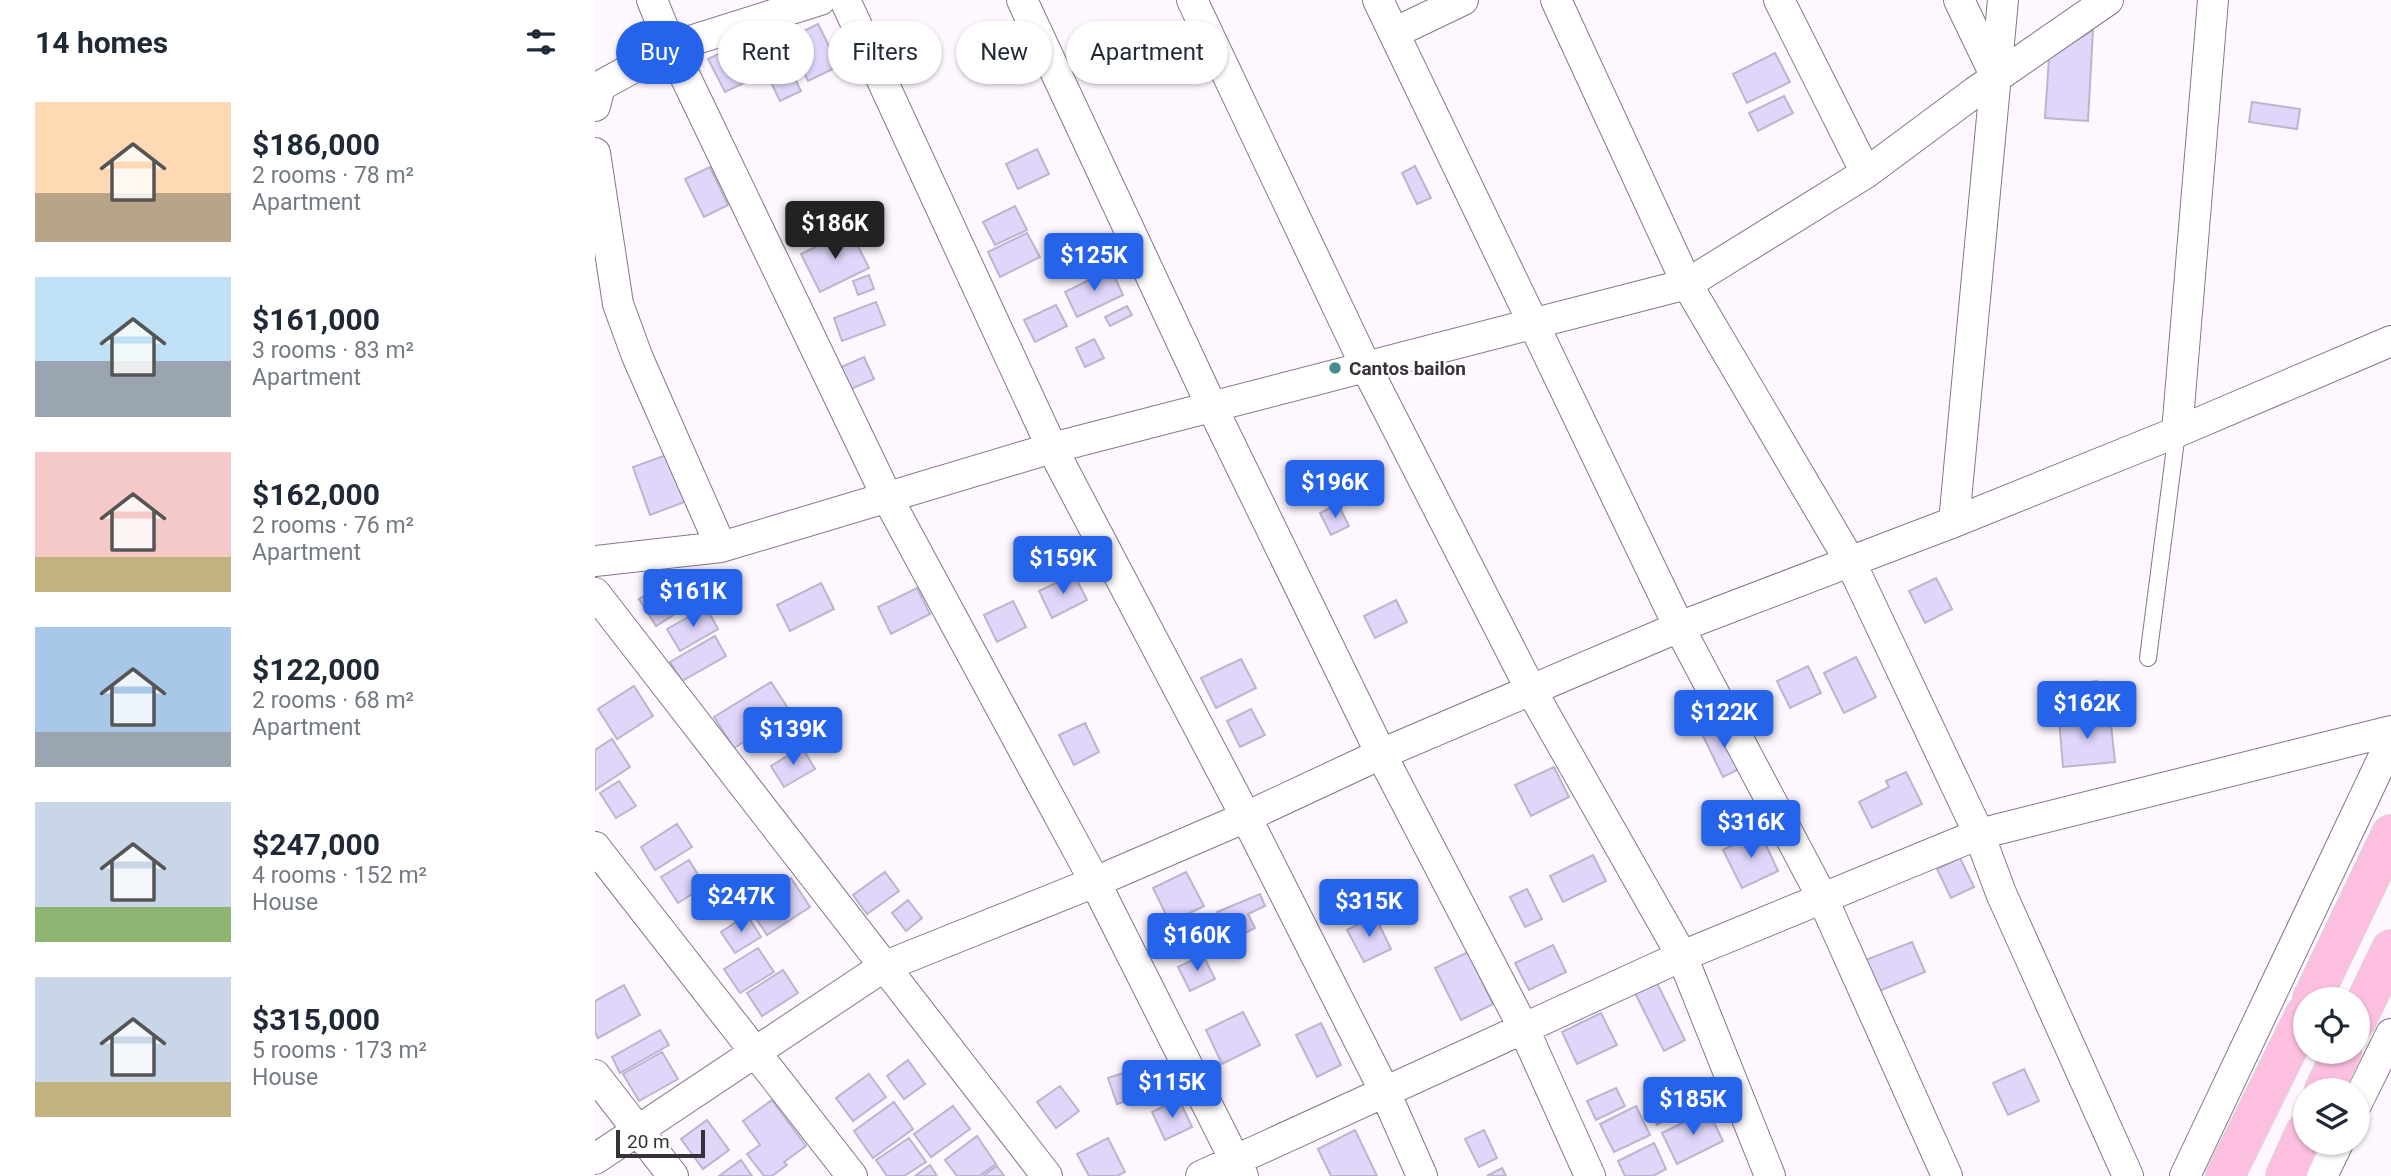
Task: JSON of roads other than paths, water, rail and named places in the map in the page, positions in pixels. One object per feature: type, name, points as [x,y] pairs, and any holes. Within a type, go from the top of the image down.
[{"type":"highway","points":[[2318,987],[2391,834]]},
{"type":"highway","points":[[2370,993],[2391,949]]},
{"type":"highway","points":[[2225,1176],[2293,1038]]},
{"type":"highway","points":[[2285,1176],[2295,1155]]},
{"type":"street","points":[[652,0],[660,21]]},
{"type":"street","points":[[704,37],[820,0]]},
{"type":"street","points":[[845,0],[1052,449],[1246,817],[1385,1092],[1422,1176]]},
{"type":"street","points":[[1022,0],[1212,407],[1381,754],[1523,1027],[1590,1176]]},
{"type":"street","points":[[1192,0],[1366,367],[1531,690],[1682,956],[1770,1176]]},
{"type":"street","points":[[1378,0],[1679,627],[1822,897],[1947,1176]]},
{"type":"street","points":[[1394,33],[1463,0]]},
{"type":"street","points":[[1556,0],[1686,284],[1851,563],[1979,834],[2001,893],[2128,1176]]},
{"type":"street","points":[[1779,0],[1866,173]]},
{"type":"street","points":[[1959,0],[1996,78]]},
{"type":"street","points":[[1954,522],[2003,0]]},
{"type":"street","points":[[595,561],[721,547],[1052,449],[1686,284],[1866,173],[2108,0]]},
{"type":"street","points":[[2177,432],[2213,0]]},
{"type":"street","points":[[595,106],[600,86],[616,77]]},
{"type":"street","points":[[689,84],[887,497],[1095,882],[1239,1167]]},
{"type":"street","points":[[595,153],[618,303],[638,356],[721,547]]},
{"type":"street","points":[[595,1159],[883,967],[1095,882],[1246,817],[1381,754],[1679,627],[1954,522],[2177,432],[2391,341]]},
{"type":"street","points":[[595,593],[1047,1176]]},
{"type":"street","points":[[1201,1176],[1239,1167],[1385,1092],[1682,956],[1979,834],[2391,731]]},
{"type":"street","points":[[2185,1176],[2391,741]]},
{"type":"street","points":[[595,847],[852,1176]]},
{"type":"street","points":[[2369,1078],[2391,1034]]},
{"type":"street","points":[[595,1075],[673,1176]]},
{"type":"street","points":[[2322,1176],[2332,1155]]},
{"type":"lane","points":[[2148,658],[2177,432]]},
{"type":"place","name":"Cantos bailon","points":[[1335,368]]}]
